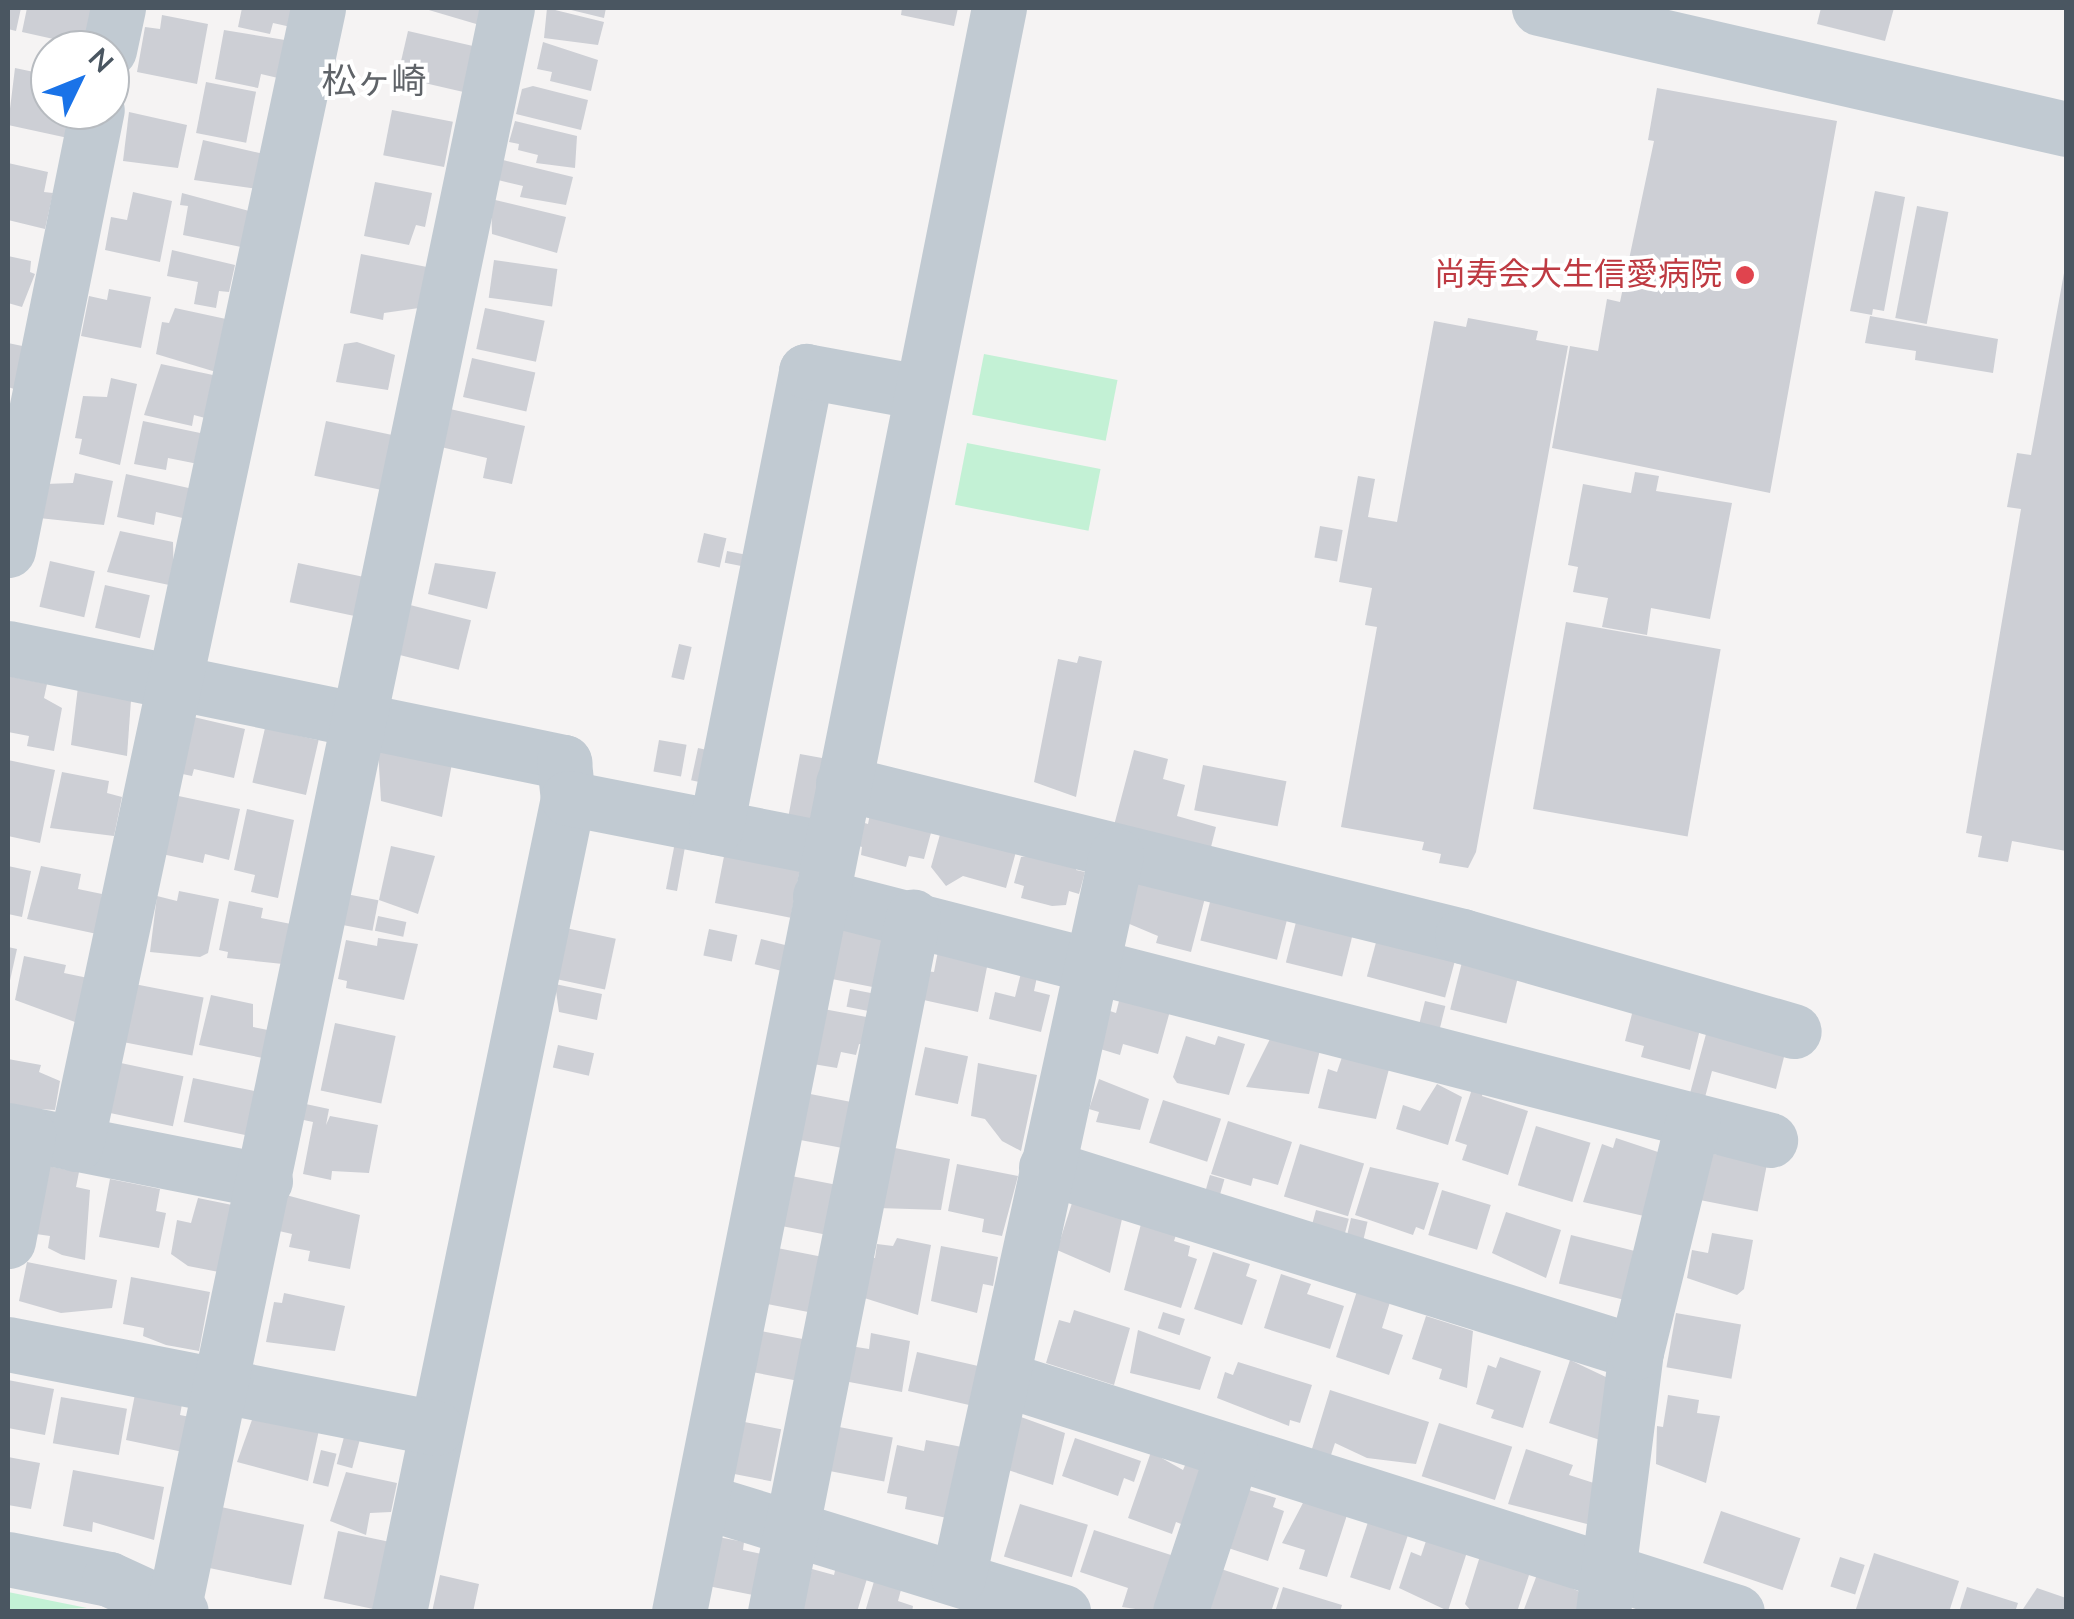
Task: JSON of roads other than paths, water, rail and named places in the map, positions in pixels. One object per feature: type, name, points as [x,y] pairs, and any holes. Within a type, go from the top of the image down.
[{"type":"street","points":[[8,1241],[176,681],[318,8]]},
{"type":"street","points":[[8,1559],[106,1596],[178,1609],[220,1388],[507,8]]},
{"type":"street","points":[[679,1612],[999,8]]},
{"type":"street","points":[[1538,8],[1695,25],[2066,130]]},
{"type":"street","points":[[8,550],[93,130]]},
{"type":"street","points":[[716,826],[806,371],[920,392]]},
{"type":"street","points":[[8,648],[564,762],[568,798],[400,1612]]},
{"type":"street","points":[[843,784],[1116,855],[1462,936],[1794,1030]]},
{"type":"street","points":[[568,798],[716,826],[914,917],[1770,1140]]},
{"type":"street","points":[[958,1578],[1004,1379],[1089,963],[1116,855]]},
{"type":"street","points":[[775,1612],[914,917]]},
{"type":"street","points":[[1608,1591],[1636,1352],[1692,1120]]},
{"type":"street","points":[[37,1136],[265,1180]]},
{"type":"street","points":[[1046,1168],[1636,1352]]},
{"type":"street","points":[[8,1344],[436,1428]]},
{"type":"street","points":[[1004,1379],[1232,1455],[1608,1591],[1737,1612]]},
{"type":"street","points":[[1180,1612],[1232,1455]]},
{"type":"street","points":[[703,1500],[1063,1612]]},
{"type":"place","name":"尚寿会大生信愛病院","points":[[1745,275]]},
{"type":"district","name":"松ヶ崎","points":[[374,82]]}]
